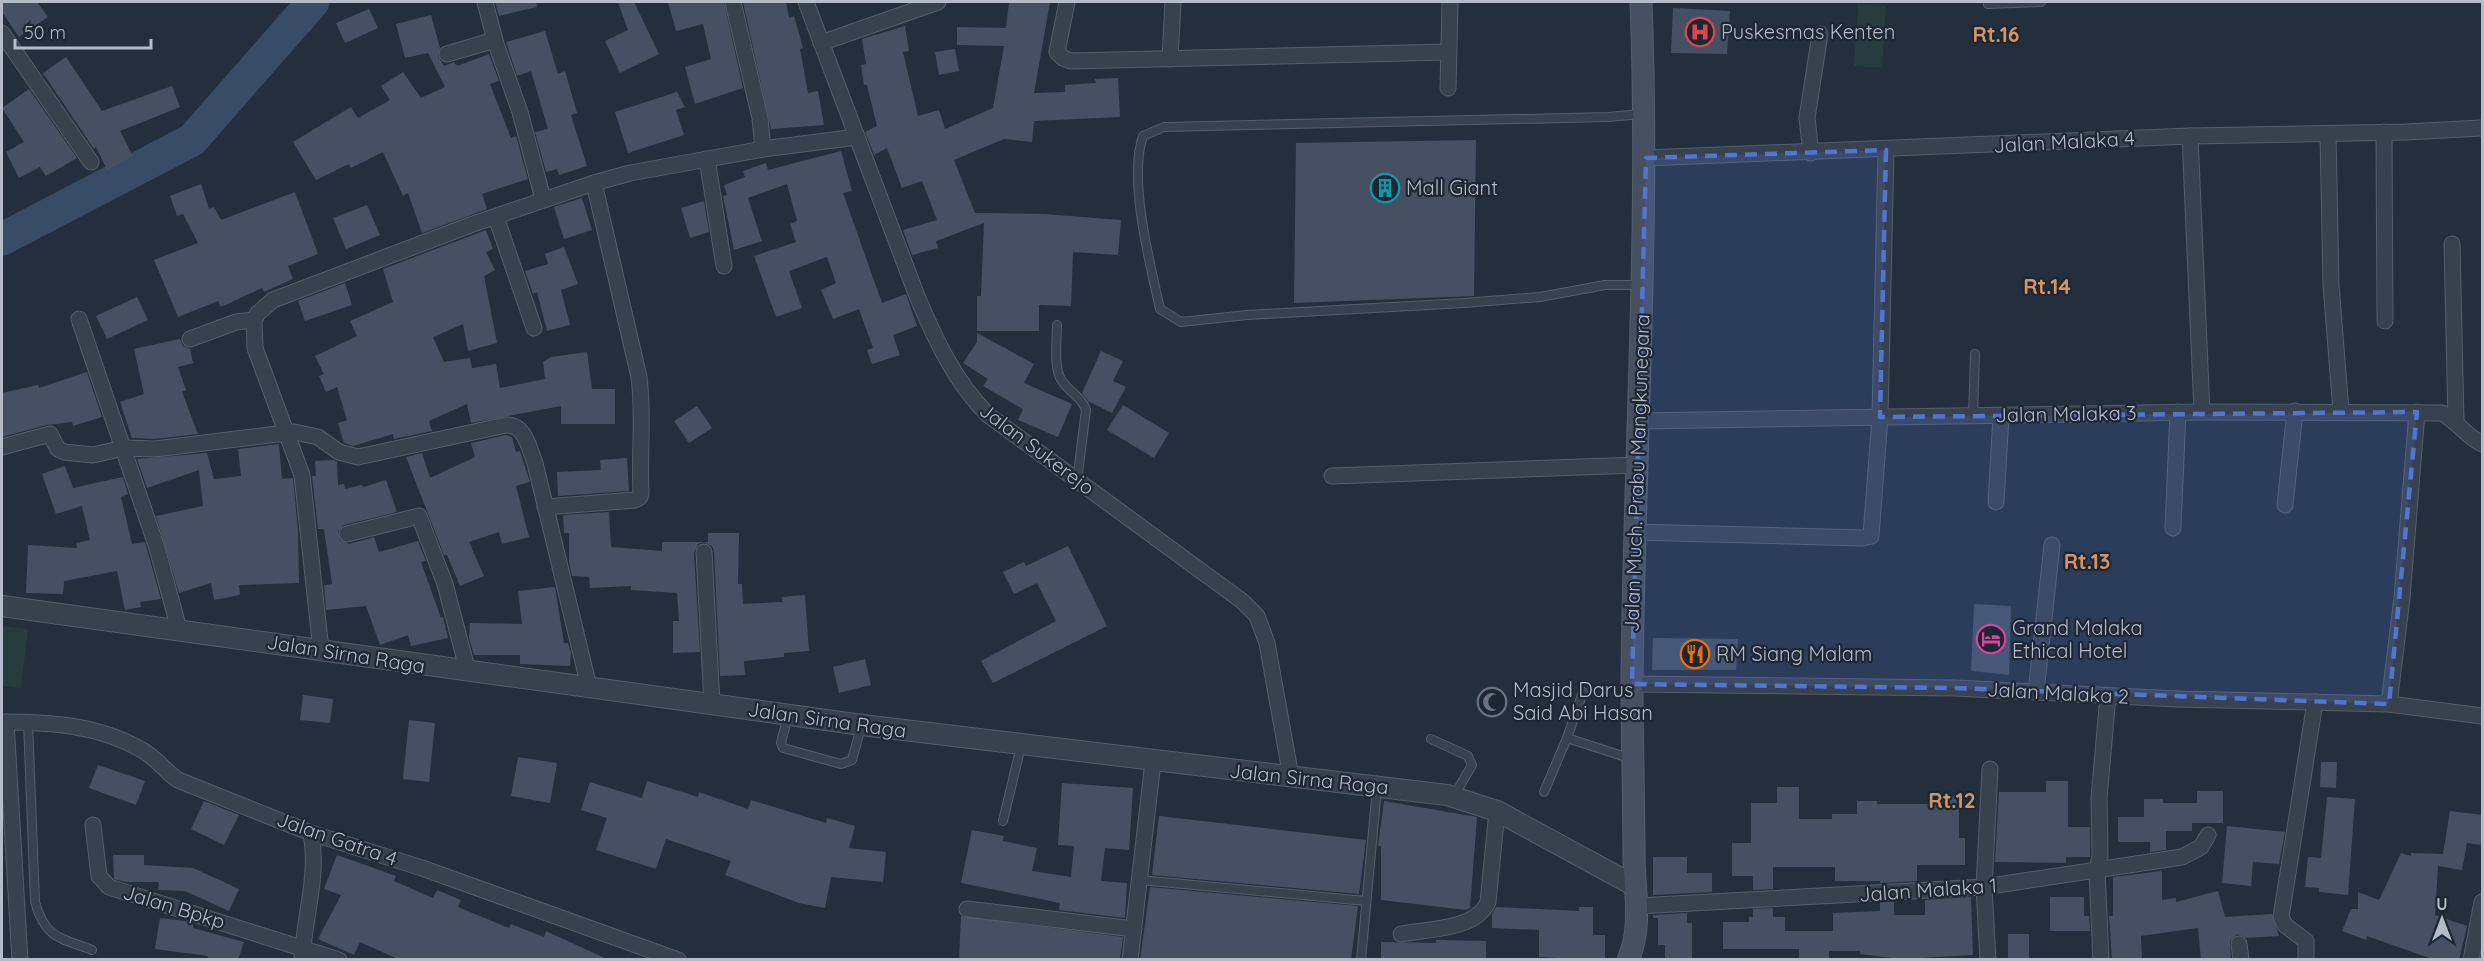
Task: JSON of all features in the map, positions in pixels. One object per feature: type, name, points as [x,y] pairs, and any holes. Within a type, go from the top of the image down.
[{"type":"main road","name":"Jalan Much. Prabu Mangkunegara","points":[[1635,954],[1632,684],[1634,532],[1638,465],[1646,158],[1641,2]]},
{"type":"street","points":[[485,2],[496,44],[520,112],[543,199]]},
{"type":"street","points":[[733,2],[760,118],[763,149]]},
{"type":"street","name":"Jalan Sukerejo","points":[[806,2],[936,341],[969,396],[988,415],[1242,601],[1257,616],[1268,643],[1291,777]]},
{"type":"street","points":[[821,43],[938,2]]},
{"type":"street","points":[[1067,2],[1057,52],[1063,58],[1080,62],[1447,52]]},
{"type":"street","points":[[1170,59],[1173,2]]},
{"type":"street","points":[[1448,88],[1449,2]]},
{"type":"street","points":[[2,33],[91,162]]},
{"type":"street","points":[[1811,153],[1807,118],[1820,34]]},
{"type":"street","points":[[447,54],[488,42],[496,44]]},
{"type":"street","name":"Jalan Malaka 4","points":[[1646,158],[2190,136],[2482,128]]},
{"type":"street","points":[[2384,132],[2385,321]]},
{"type":"street","points":[[2328,134],[2331,285],[2341,411]]},
{"type":"street","points":[[2190,136],[2202,412]]},
{"type":"street","points":[[321,650],[302,474],[255,348],[254,320],[258,314],[273,300],[543,199],[594,183],[630,173],[763,149],[857,137]]},
{"type":"street","points":[[1634,532],[1852,538],[1871,536],[1874,526],[1880,417],[1886,150]]},
{"type":"street","points":[[706,159],[724,266]]},
{"type":"street","points":[[545,507],[635,500],[640,497],[641,492],[639,445],[642,400],[639,377],[594,183]]},
{"type":"street","points":[[496,217],[534,328]]},
{"type":"street","points":[[2452,244],[2456,421]]},
{"type":"street","points":[[80,319],[157,548],[179,629]]},
{"type":"street","points":[[190,339],[236,322],[254,320]]},
{"type":"street","points":[[2285,505],[2295,411]]},
{"type":"street","points":[[2174,528],[2178,412]]},
{"type":"street","name":"Jalan Malaka 3","points":[[1638,421],[2178,412],[2417,412],[2442,413],[2456,421],[2469,438],[2482,444]]},
{"type":"street","points":[[2389,705],[2402,598],[2417,412]]},
{"type":"street","points":[[1996,502],[2001,416]]},
{"type":"street","points":[[2,447],[50,434],[58,449],[64,452],[93,455],[124,448],[154,449],[288,432],[318,437],[339,452],[358,457],[511,425],[521,430],[535,463],[589,687]]},
{"type":"street","points":[[1332,476],[1638,465]]},
{"type":"street","points":[[347,534],[419,516],[425,526],[445,584],[468,672]]},
{"type":"street","points":[[2036,692],[2052,545]]},
{"type":"street","points":[[704,552],[712,704]]},
{"type":"street","name":"Jalan Sirna Raga","points":[[2,606],[179,629],[468,672],[1021,746],[1377,786],[1453,797],[1497,811],[1636,896]]},
{"type":"street","name":"Jalan Malaka 2","points":[[1632,684],[1955,688],[2108,696],[2389,705],[2482,716]]},
{"type":"street","points":[[2101,960],[2097,871],[2100,856],[2099,798],[2108,696]]},
{"type":"street","points":[[2306,960],[2306,941],[2285,925],[2281,917],[2315,702]]},
{"type":"street","points":[[4,722],[8,883],[20,960]]},
{"type":"street","name":"Jalan Gatra 4","points":[[4,722],[70,725],[113,737],[145,751],[164,771],[178,780],[311,833],[423,868],[677,959]]},
{"type":"street","points":[[1130,960],[1153,762]]},
{"type":"street","points":[[1988,960],[1984,887],[1990,769]]},
{"type":"street","points":[[1401,934],[1462,923],[1484,911],[1488,902],[1497,811]]},
{"type":"street","name":"Jalan Bpkp","points":[[93,825],[99,876],[109,887],[302,953],[339,960]]},
{"type":"street","points":[[302,953],[314,871],[315,855],[311,833]]},
{"type":"street","name":"Jalan Malaka 1","points":[[1636,896],[1984,887],[2182,857],[2200,846],[2208,835]]},
{"type":"street","points":[[2471,960],[2482,902]]},
{"type":"street","points":[[967,909],[1134,929]]},
{"type":"street","points":[[2239,944],[2241,960]]},
{"type":"lane","points":[[1988,4],[2041,2]]},
{"type":"lane","points":[[1642,285],[1605,285],[1540,297],[1247,315],[1181,322],[1160,309],[1148,251],[1140,190],[1138,150],[1143,136],[1164,127],[1608,117],[1646,113]]},
{"type":"lane","points":[[1057,325],[1058,374],[1062,382],[1083,402],[1086,410],[1077,481]]},
{"type":"lane","points":[[1973,416],[1975,354]]},
{"type":"lane","points":[[1544,792],[1567,738],[1582,692]]},
{"type":"lane","points":[[788,715],[781,743],[783,748],[842,764],[852,760],[862,725]]},
{"type":"lane","points":[[28,722],[35,902],[40,921],[56,936],[92,951]]},
{"type":"lane","points":[[1567,738],[1633,759]]},
{"type":"lane","points":[[1431,739],[1468,756],[1471,761],[1472,765],[1453,797]]},
{"type":"lane","points":[[1003,820],[1021,746]]},
{"type":"lane","points":[[1361,960],[1377,786]]},
{"type":"lane","points":[[1140,880],[1366,901]]},
{"type":"highlighted area","points":[[1886,150],[1880,417],[2417,412],[2389,704],[1955,688],[1632,684],[1646,158]]},
{"type":"green space","points":[[1858,4],[1886,6],[1882,68],[1854,66]]},
{"type":"green space","points":[[2,626],[28,629],[21,688],[2,686]]},
{"type":"building","points":[[2,2],[37,2],[48,17],[19,37],[2,12]]},
{"type":"building","points":[[495,2],[536,2],[537,7],[499,16]]},
{"type":"building","points":[[618,2],[634,2],[659,54],[620,73],[605,41],[628,30]]},
{"type":"building","points":[[668,2],[724,2],[743,88],[695,104],[685,67],[711,59],[703,24],[676,31]]},
{"type":"building","points":[[743,2],[786,2],[789,18],[794,16],[803,48],[800,49],[808,93],[818,91],[824,125],[771,129]]},
{"type":"building","points":[[1009,2],[1050,2],[1034,93],[1065,92],[1065,85],[1096,83],[1095,79],[1118,78],[1120,117],[1034,121],[1032,142],[1004,139],[954,160],[975,213],[1044,214],[1121,220],[1118,255],[1073,252],[1071,306],[1039,305],[1039,331],[977,331],[977,296],[981,296],[984,223],[936,241],[938,248],[912,255],[903,230],[937,220],[922,181],[902,188],[887,148],[874,155],[865,132],[877,126],[867,85],[864,85],[861,65],[866,64],[862,39],[905,26],[909,51],[903,52],[918,116],[939,110],[945,129],[993,108],[1004,46],[957,45],[957,27],[1006,28]]},
{"type":"building","name":"Puskesmas Kenten","points":[[1673,8],[1730,11],[1727,54],[1671,53]]},
{"type":"building","points":[[369,9],[378,28],[345,43],[336,23]]},
{"type":"building","points":[[431,15],[440,48],[438,56],[444,66],[454,62],[457,66],[489,54],[499,81],[490,84],[511,138],[516,136],[528,179],[482,194],[487,209],[422,233],[408,193],[403,196],[383,152],[351,168],[349,164],[316,180],[293,142],[351,107],[358,118],[390,100],[381,86],[403,72],[421,98],[445,87],[428,53],[405,58],[396,24]]},
{"type":"building","points":[[545,31],[558,74],[565,71],[577,113],[571,115],[587,166],[559,175],[557,169],[546,172],[535,132],[548,129],[531,71],[517,76],[506,42]]},
{"type":"building","points":[[955,49],[959,71],[939,75],[935,52]]},
{"type":"building","points":[[66,57],[102,111],[172,86],[180,107],[120,131],[133,156],[107,170],[96,147],[94,149],[43,73]]},
{"type":"building","points":[[29,89],[77,158],[46,176],[40,167],[19,178],[6,152],[24,142],[2,108]]},
{"type":"building","points":[[677,92],[685,107],[676,110],[684,135],[628,153],[615,112]]},
{"type":"building","name":"Mall Giant","points":[[1476,140],[1474,296],[1294,303],[1296,143]]},
{"type":"building","points":[[841,151],[852,191],[843,193],[882,303],[906,294],[917,326],[893,335],[900,355],[872,364],[867,350],[873,348],[859,309],[833,319],[821,290],[836,283],[827,257],[789,271],[802,308],[776,317],[754,256],[796,242],[790,224],[797,221],[787,184],[748,198],[762,241],[734,250],[723,196],[727,195],[724,185],[745,177],[743,171],[766,163],[768,170]]},
{"type":"building","points":[[201,184],[209,209],[214,207],[221,220],[295,192],[318,254],[288,266],[293,279],[264,292],[262,288],[221,307],[218,301],[178,317],[154,260],[198,243],[183,214],[177,216],[170,196]]},
{"type":"building","points":[[582,198],[592,230],[564,239],[554,207]]},
{"type":"building","points":[[704,201],[709,232],[690,238],[681,208]]},
{"type":"building","points":[[367,205],[380,235],[346,249],[333,218]]},
{"type":"building","points":[[486,230],[493,249],[486,252],[495,270],[484,276],[497,343],[468,351],[463,324],[433,337],[444,362],[470,358],[472,368],[496,364],[500,388],[545,379],[543,362],[551,357],[587,352],[592,389],[615,389],[615,424],[561,424],[561,406],[471,423],[467,404],[429,421],[432,431],[394,439],[393,434],[353,446],[344,443],[338,423],[347,420],[337,387],[326,392],[319,376],[324,374],[315,356],[357,336],[350,321],[393,302],[383,269]]},
{"type":"building","points":[[564,247],[578,284],[561,290],[570,325],[547,331],[537,292],[533,294],[525,271],[548,264],[545,254]]},
{"type":"building","points":[[345,283],[352,305],[305,321],[298,301]]},
{"type":"building","points":[[137,297],[148,320],[107,339],[96,316]]},
{"type":"building","points":[[977,333],[1034,364],[1024,383],[1072,404],[1058,437],[1018,420],[1023,409],[983,386],[988,379],[963,363],[977,342]]},
{"type":"building","points":[[180,339],[183,346],[190,349],[193,363],[178,367],[186,390],[182,392],[198,434],[155,439],[132,438],[120,402],[144,394],[134,349]]},
{"type":"building","points":[[1101,351],[1123,361],[1113,381],[1126,387],[1112,413],[1088,401],[1082,393]]},
{"type":"building","points":[[87,372],[102,417],[73,426],[72,422],[47,425],[2,437],[2,393],[38,385],[39,388]]},
{"type":"building","points":[[1123,405],[1169,433],[1154,458],[1107,430]]},
{"type":"building","points":[[697,406],[712,428],[689,443],[674,421]]},
{"type":"building","points":[[506,435],[512,437],[516,452],[520,451],[530,482],[516,486],[529,537],[502,544],[499,532],[469,542],[484,576],[460,586],[447,555],[444,555],[406,457],[422,453],[430,478],[475,457],[471,443]]},
{"type":"building","points":[[279,444],[282,479],[293,478],[298,531],[299,583],[239,585],[240,595],[214,600],[211,583],[179,593],[156,516],[203,506],[199,470],[147,488],[137,459],[207,453],[214,479],[241,476],[238,449]]},
{"type":"building","points":[[627,458],[629,491],[558,496],[557,472],[601,470],[600,460]]},
{"type":"building","points":[[334,460],[337,462],[338,485],[344,484],[345,489],[362,485],[363,487],[386,480],[397,512],[344,525],[338,531],[340,540],[349,544],[374,537],[379,552],[418,541],[426,561],[421,562],[441,618],[443,617],[448,638],[411,646],[408,635],[380,645],[366,606],[326,610],[324,585],[332,584],[324,529],[318,529],[312,476],[316,476],[315,461]]},
{"type":"building","points":[[65,466],[73,488],[123,477],[128,494],[121,497],[132,544],[145,542],[161,599],[140,602],[141,607],[125,610],[117,571],[64,581],[63,594],[26,593],[28,545],[77,548],[76,543],[90,540],[82,506],[56,514],[42,474]]},
{"type":"building","points":[[609,512],[611,547],[662,551],[662,542],[704,542],[698,544],[694,553],[700,652],[673,653],[673,621],[679,621],[677,593],[631,590],[631,586],[590,588],[589,577],[572,576],[569,562],[569,533],[564,533],[563,515]]},
{"type":"building","points":[[708,533],[739,533],[738,584],[742,584],[743,604],[782,602],[782,597],[805,595],[809,651],[784,653],[784,657],[744,661],[745,675],[720,676],[714,551],[712,546],[704,542],[708,542]]},
{"type":"building","points":[[1068,546],[1107,626],[993,683],[981,661],[1056,621],[1037,583],[1014,594],[1003,572],[1024,562],[1026,566]]},
{"type":"building","points":[[555,587],[564,643],[568,643],[571,653],[570,666],[520,664],[520,655],[474,655],[469,638],[470,623],[522,624],[518,591]]},
{"type":"building","name":"Grand Malaka Ethical Hotel","points":[[1974,604],[2011,606],[2009,675],[1971,671]]},
{"type":"building","name":"RM Siang Malam","points":[[1653,638],[1738,639],[1736,670],[1652,670]]},
{"type":"building","points":[[865,659],[871,685],[839,693],[833,667]]},
{"type":"building","points":[[303,695],[333,699],[330,723],[300,720]]},
{"type":"building","points":[[409,720],[435,723],[429,782],[403,779]]},
{"type":"building","points":[[518,757],[557,763],[550,803],[511,796]]},
{"type":"building","points":[[2321,762],[2337,762],[2336,788],[2320,787]]},
{"type":"building","points":[[98,765],[145,781],[136,805],[89,788]]},
{"type":"building","points":[[647,781],[698,797],[699,792],[748,809],[751,800],[826,823],[827,818],[855,826],[849,848],[886,852],[883,882],[831,877],[825,908],[799,903],[725,875],[731,861],[666,839],[656,869],[596,850],[607,818],[581,810],[590,782],[642,798]]},
{"type":"building","points":[[2046,781],[2068,781],[2068,827],[2090,827],[2090,857],[2066,857],[2066,863],[1995,862],[1999,792],[2046,792]]},
{"type":"building","points":[[1062,783],[1133,788],[1129,850],[1105,848],[1101,881],[1127,883],[1125,918],[1059,910],[1060,903],[961,883],[972,830],[1004,836],[1003,841],[1037,848],[1032,871],[1071,877],[1074,846],[1058,845]]},
{"type":"building","points":[[1777,787],[1799,787],[1799,819],[1832,819],[1832,814],[1857,814],[1857,801],[1877,801],[1877,804],[1933,804],[1933,796],[1959,796],[1959,838],[1965,838],[1965,865],[1917,865],[1917,881],[1880,883],[1880,881],[1835,881],[1835,867],[1773,867],[1773,889],[1753,890],[1753,876],[1732,876],[1732,843],[1751,843],[1751,803],[1777,803]]},
{"type":"building","points":[[2197,791],[2223,791],[2223,823],[2192,823],[2192,831],[2166,831],[2166,850],[2150,852],[2150,842],[2118,842],[2118,817],[2144,817],[2144,799],[2163,799],[2163,803],[2197,803]]},
{"type":"building","points":[[2327,797],[2355,799],[2348,895],[2319,892],[2319,888],[2305,887],[2308,857],[2321,858]]},
{"type":"building","points":[[204,801],[239,815],[224,845],[191,829]]},
{"type":"building","points":[[1384,801],[1477,817],[1470,908],[1466,910],[1381,900],[1381,846],[1378,846]]},
{"type":"building","points":[[2450,811],[2482,815],[2482,845],[2467,843],[2462,870],[2438,866],[2435,915],[2467,926],[2459,960],[2435,960],[2367,936],[2366,940],[2342,931],[2351,909],[2358,909],[2358,892],[2379,900],[2401,853],[2411,856],[2411,853],[2443,854]]},
{"type":"building","points":[[1159,816],[1366,840],[1359,894],[1152,875]]},
{"type":"building","points":[[2227,826],[2285,832],[2279,864],[2253,862],[2251,886],[2222,883]]},
{"type":"building","points":[[113,855],[144,855],[144,865],[193,868],[239,889],[229,911],[185,891],[158,890],[159,882],[126,882],[114,879]]},
{"type":"building","points":[[337,855],[396,876],[394,881],[433,898],[437,890],[461,900],[458,907],[509,928],[511,924],[544,937],[546,931],[609,960],[400,960],[360,942],[354,955],[318,939],[341,895],[324,889]]},
{"type":"building","points":[[1653,857],[1687,857],[1687,873],[1712,873],[1712,892],[1653,895]]},
{"type":"building","points":[[2162,871],[2162,900],[2176,898],[2176,902],[2218,891],[2225,917],[2272,914],[2279,936],[2246,938],[2237,934],[2230,941],[2231,960],[2201,960],[2198,928],[2141,936],[2142,960],[2112,960],[2109,916],[2113,916],[2113,877]]},
{"type":"building","points":[[1150,887],[1358,906],[1351,960],[1140,960]]},
{"type":"building","points":[[1971,897],[1973,955],[1900,959],[1860,954],[1860,951],[1829,951],[1829,960],[1799,960],[1799,949],[1723,949],[1723,922],[1749,922],[1749,917],[1753,917],[1753,909],[1773,908],[1773,917],[1785,917],[1785,931],[1833,931],[1833,913],[1880,911],[1880,902],[1894,902],[1894,915],[1925,915],[1925,900]]},
{"type":"building","points":[[2050,897],[2084,897],[2084,916],[2089,916],[2090,931],[2050,931]]},
{"type":"building","points":[[1496,907],[1579,911],[1579,907],[1593,907],[1593,935],[1605,935],[1605,960],[1539,957],[1539,930],[1492,928],[1492,914]]},
{"type":"building","points":[[1687,913],[1687,923],[1692,923],[1692,960],[1665,960],[1665,945],[1658,945],[1658,918],[1653,918],[1653,915]]},
{"type":"building","points":[[961,916],[1123,937],[1120,960],[959,960]]},
{"type":"building","points":[[160,918],[185,921],[193,924],[193,928],[244,942],[238,960],[207,960],[208,956],[155,949]]},
{"type":"building","points":[[2008,934],[2029,934],[2029,960],[2008,960]]},
{"type":"building","points":[[1436,940],[1486,941],[1486,960],[1381,960],[1381,942],[1436,943]]},
{"type":"waterway","points":[[2,239],[192,140],[313,2]]},
{"type":"place","name":"Puskesmas Kenten","points":[[1700,32]]},
{"type":"place","name":"Mall Giant","points":[[1385,188]]},
{"type":"place","name":"Grand Malaka Ethical Hotel","points":[[1991,639]]},
{"type":"place","name":"RM Siang Malam","points":[[1695,654]]},
{"type":"place","name":"Masjid Darus Said Abi Hasan","points":[[1492,702]]},
{"type":"district","name":"Rt.16","points":[[1996,35]]},
{"type":"district","name":"Rt.14","points":[[2047,287]]},
{"type":"district","name":"Rt.13","points":[[2087,562]]},
{"type":"district","name":"Rt.12","points":[[1952,801]]}]
